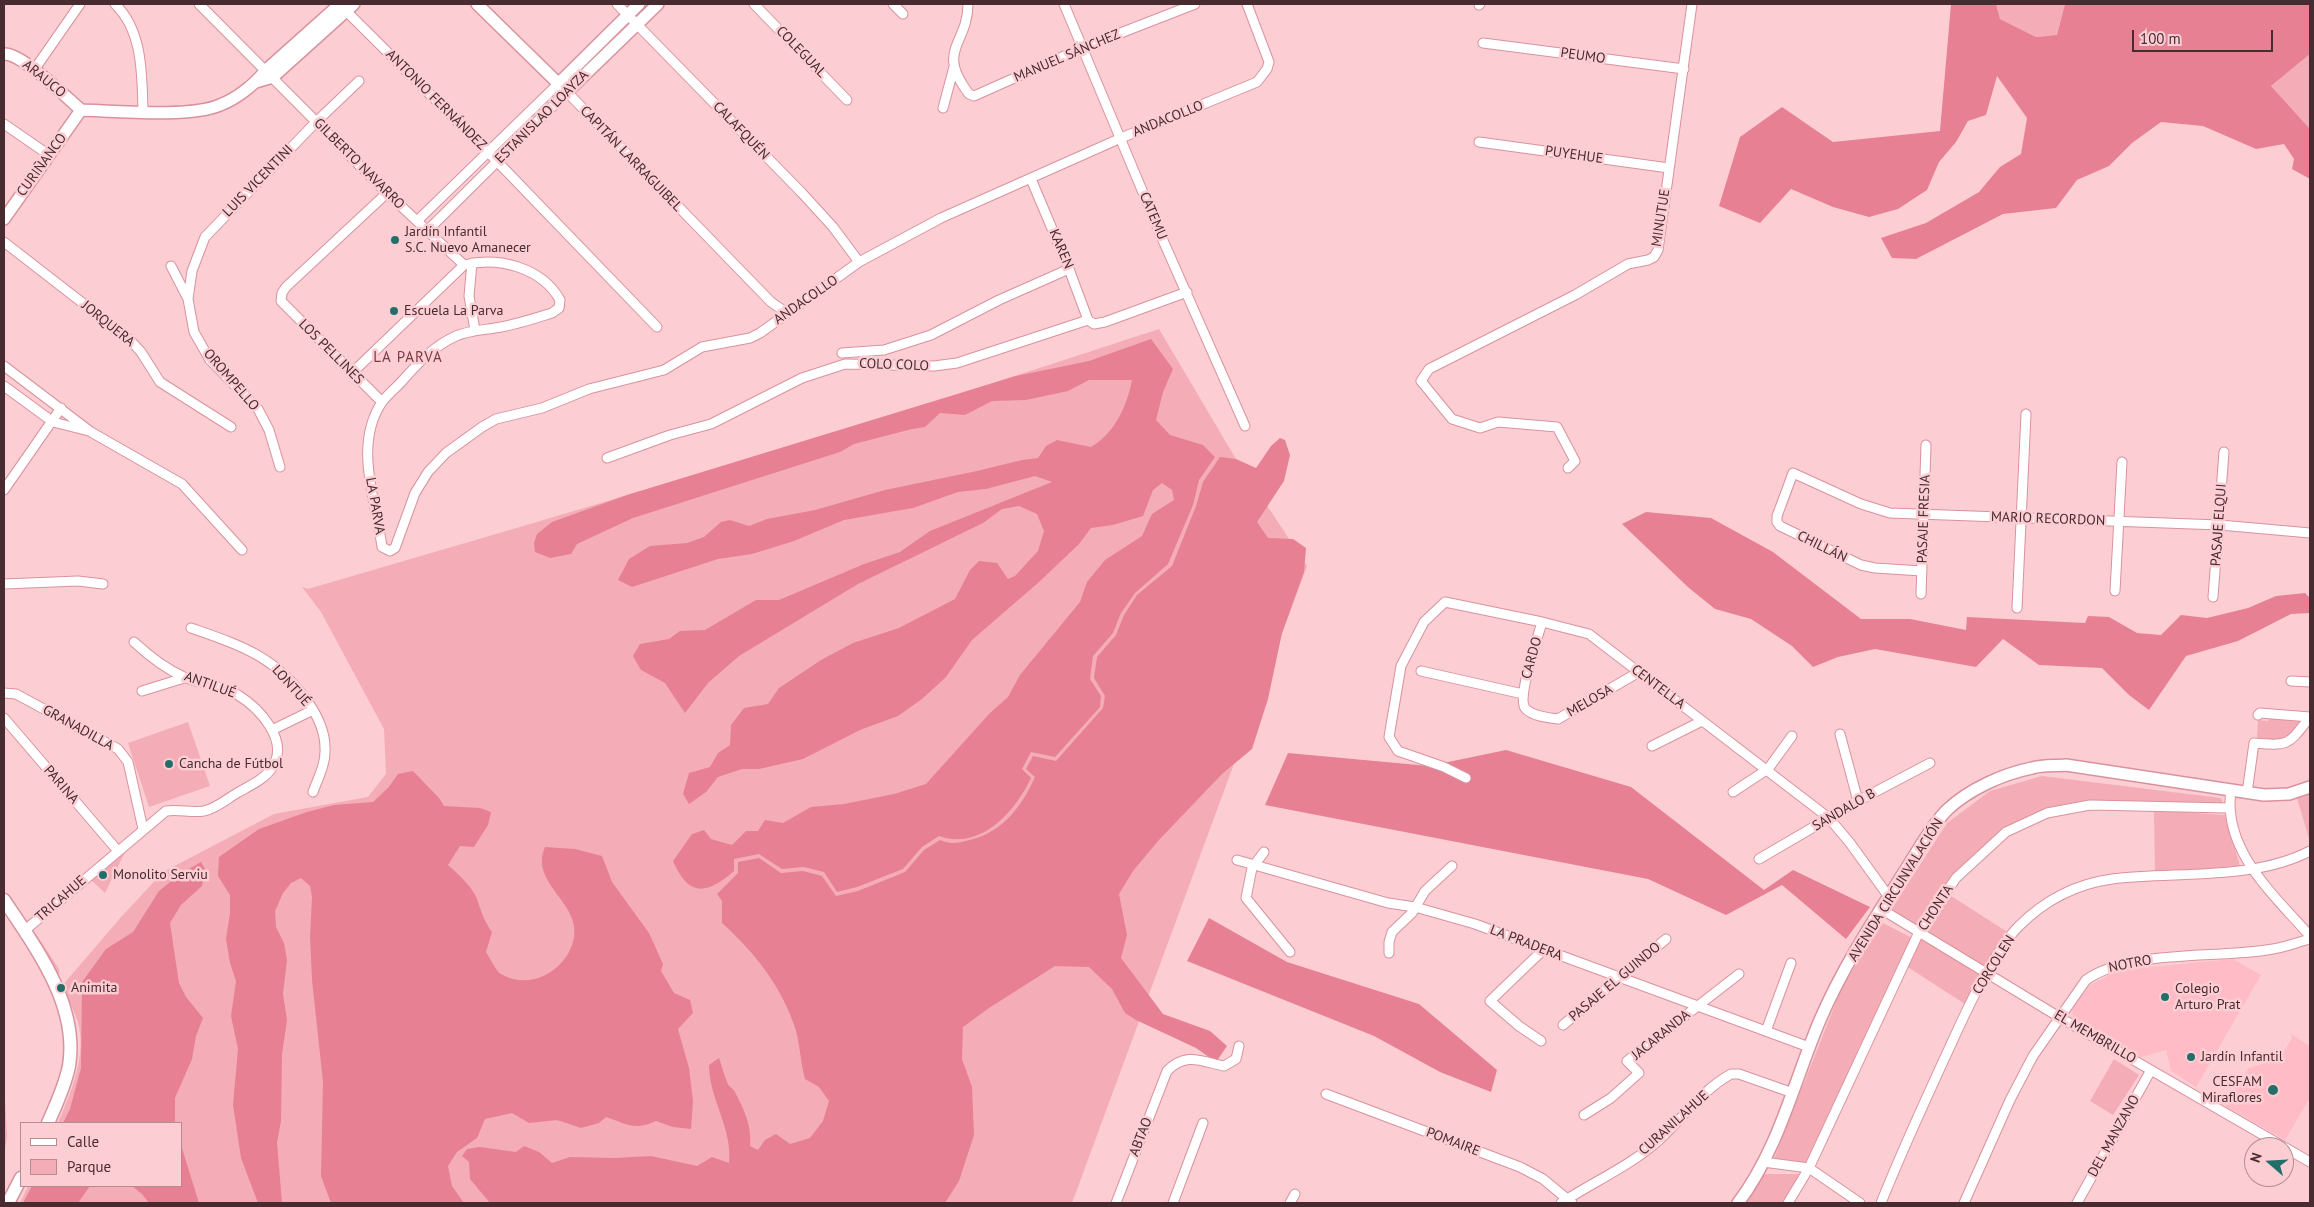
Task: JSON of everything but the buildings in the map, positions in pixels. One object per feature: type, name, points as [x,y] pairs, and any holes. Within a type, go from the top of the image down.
[{"type":"main road","points":[[4,900],[41,958],[62,1003],[70,1034],[70,1056],[66,1078],[48,1122]]},
{"type":"main road","points":[[8,1203],[20,1180]]},
{"type":"street","points":[[34,70],[80,4]]},
{"type":"street","points":[[115,4],[122,10],[137,41],[142,73],[143,112]]},
{"type":"street","name":"GILBERTO NAVARRO","points":[[200,4],[387,193],[427,231],[468,264]]},
{"type":"street","name":"CAPITÁN LARRAGUIBEL","points":[[477,4],[563,88],[771,302],[787,313]]},
{"type":"street","name":"CALAFQUÉN","points":[[618,4],[834,227],[859,262]]},
{"type":"street","name":"ESTANISLAO LOAYZA","points":[[427,231],[497,161],[639,4]]},
{"type":"street","name":"ESTANISLAO LOAYZA","points":[[417,221],[488,152],[658,4]]},
{"type":"street","name":"COLEGUAL","points":[[754,4],[847,100]]},
{"type":"street","points":[[893,4],[903,14]]},
{"type":"street","points":[[943,108],[954,64],[956,46],[965,24],[968,4]]},
{"type":"street","name":"CATEMU","points":[[1064,4],[1245,426]]},
{"type":"street","name":"MANUEL SÁNCHEZ","points":[[954,64],[966,90],[974,96],[1082,48],[1195,4]]},
{"type":"street","name":"ANDACOLLO","points":[[385,551],[395,548],[415,493],[428,472],[446,453],[482,426],[496,419],[542,408],[589,389],[664,370],[702,348],[750,338],[760,333],[859,262],[941,218],[1121,138],[1257,82],[1267,69],[1269,62],[1247,4]]},
{"type":"street","name":"MINUTUE","points":[[1568,468],[1575,461],[1557,427],[1498,422],[1480,428],[1452,419],[1421,381],[1430,369],[1575,295],[1628,264],[1654,257],[1658,250],[1692,4]]},
{"type":"street","points":[[81,110],[199,111],[220,105],[270,74],[344,5]]},
{"type":"street","name":"ANTONIO FERNÁNDEZ","points":[[344,5],[657,326]]},
{"type":"street","name":"PEUMO","points":[[1483,43],[1684,69]]},
{"type":"street","name":"ARAUCO","points":[[4,54],[12,54],[81,110]]},
{"type":"street","name":"LUIS VICENTINI","points":[[188,299],[192,271],[206,237],[316,122],[359,81]]},
{"type":"street","name":"CURIÑANCO","points":[[4,219],[81,110]]},
{"type":"street","points":[[4,124],[49,155]]},
{"type":"street","name":"PUYEHUE","points":[[1479,142],[1669,168]]},
{"type":"street","name":"KAREN","points":[[1031,179],[1069,268],[1088,320]]},
{"type":"street","name":"LOS PELLINES","points":[[382,402],[281,300],[282,293],[286,287],[387,193]]},
{"type":"street","name":"JORQUERA","points":[[4,242],[129,339],[141,352],[160,382],[231,427]]},
{"type":"street","name":"LA PARVA","points":[[385,551],[382,547],[378,518],[371,497],[368,448],[372,424],[382,402],[423,357],[439,345],[475,330],[501,327],[552,313],[559,308],[560,300],[539,277],[527,270],[514,265],[495,262],[482,261],[468,264]]},
{"type":"street","points":[[468,264],[469,296],[475,330]]},
{"type":"street","points":[[352,373],[468,264]]},
{"type":"street","name":"OROMPELLO","points":[[171,266],[188,299],[194,332],[219,371],[258,408],[269,430],[280,466]]},
{"type":"street","name":"COLO COLO","points":[[842,353],[884,350],[931,336],[999,300],[1069,268]]},
{"type":"street","name":"COLO COLO","points":[[607,458],[635,446],[711,424],[802,378],[831,368],[845,364],[919,366],[949,364],[1088,320],[1094,324],[1106,322],[1187,292]]},
{"type":"street","points":[[4,366],[91,432],[182,484],[242,550]]},
{"type":"street","points":[[4,386],[53,422],[91,432]]},
{"type":"street","points":[[4,490],[61,408]]},
{"type":"street","points":[[2017,608],[2026,414]]},
{"type":"street","name":"PASAJE FRESIA","points":[[1922,594],[1926,445]]},
{"type":"street","name":"PASAJE ELQUI","points":[[2213,597],[2220,525],[2224,452]]},
{"type":"street","points":[[2115,591],[2122,462]]},
{"type":"street","name":"MARIO RECORDON","points":[[1793,473],[1876,510],[1890,513],[2220,525],[2310,533]]},
{"type":"street","name":"CHILLÁN","points":[[1793,473],[1777,516],[1777,522],[1780,526],[1861,565],[1875,568],[1922,571]]},
{"type":"street","points":[[4,584],[78,581],[103,584]]},
{"type":"street","name":"CENTELLA","points":[[1466,778],[1444,767],[1398,751],[1389,737],[1400,666],[1424,622],[1445,602],[1542,622],[1589,634],[1768,769],[1829,818],[1850,843],[1889,897]]},
{"type":"street","name":"CARDO","points":[[1523,694],[1542,622]]},
{"type":"street","name":"LONTUÉ","points":[[191,628],[233,643],[264,658],[280,670],[298,689],[313,710],[322,730],[325,748],[323,768],[313,792]]},
{"type":"street","name":"ANTILUÉ","points":[[134,642],[146,654],[184,678],[219,686],[238,694],[256,708],[272,730],[276,742],[277,756],[273,767],[264,776],[204,811],[176,809],[166,811],[143,829]]},
{"type":"street","points":[[1422,671],[1523,694]]},
{"type":"street","name":"MELOSA","points":[[1523,694],[1524,708],[1529,712],[1558,720],[1639,672]]},
{"type":"street","points":[[142,691],[184,678]]},
{"type":"street","points":[[2291,681],[2310,682]]},
{"type":"street","name":"GRANADILLA","points":[[4,693],[16,694],[118,749],[128,762],[143,829]]},
{"type":"street","points":[[272,730],[313,710]]},
{"type":"street","points":[[2258,715],[2260,713],[2310,717]]},
{"type":"street","points":[[2247,794],[2254,743],[2286,744],[2293,739],[2310,717]]},
{"type":"street","name":"PARINA","points":[[4,718],[118,851]]},
{"type":"street","points":[[1652,746],[1702,720]]},
{"type":"street","points":[[1840,734],[1858,800]]},
{"type":"street","points":[[1733,792],[1768,769],[1792,736]]},
{"type":"street","name":"SANDALO B","points":[[1759,859],[1858,800],[1930,763]]},
{"type":"street","name":"AVENIDA CIRCUNVALACIÓN","points":[[1738,1203],[1750,1188],[1763,1162],[1793,1093],[1809,1047],[1837,986],[1889,897],[1947,810],[1965,796],[2009,775],[2033,768],[2066,765],[2247,794],[2280,795],[2310,787]]},
{"type":"street","points":[[2231,790],[2228,808],[2243,856],[2310,937]]},
{"type":"street","name":"CHONTA","points":[[1788,1203],[1809,1168],[1919,932],[1956,878],[1971,862],[2006,832],[2047,813],[2090,805],[2228,808]]},
{"type":"street","name":"TRICAHUE","points":[[24,931],[143,829]]},
{"type":"street","name":"CORCOLEN","points":[[1881,1203],[1909,1134],[1968,1008],[1987,974],[2020,925],[2069,890],[2090,883],[2114,879],[2251,868],[2279,863],[2310,851]]},
{"type":"street","points":[[1264,852],[1254,866],[1246,898],[1290,952]]},
{"type":"street","name":"LA PRADERA","points":[[1237,860],[1388,903],[1415,907],[1475,924],[1809,1047]]},
{"type":"street","points":[[1389,953],[1389,942],[1392,932],[1409,918],[1425,891],[1452,866]]},
{"type":"street","name":"EL MEMBRILLO","points":[[1882,909],[2059,1017],[2310,1162]]},
{"type":"street","name":"NOTRO","points":[[1964,1203],[2010,1100],[2033,1056],[2086,980],[2098,971],[2113,966],[2158,959],[2273,949],[2310,937]]},
{"type":"street","name":"PASAJE EL GUINDO","points":[[1563,1025],[1666,939]]},
{"type":"street","points":[[1541,1041],[1519,1026],[1490,1001],[1543,950]]},
{"type":"street","points":[[1766,1031],[1791,963]]},
{"type":"street","name":"JACARANDA","points":[[1584,1115],[1611,1098],[1639,1073],[1628,1062],[1739,974]]},
{"type":"street","name":"ABTAO","points":[[1116,1203],[1167,1071],[1175,1063],[1187,1058],[1224,1066],[1236,1059],[1239,1046]]},
{"type":"street","name":"DEL MANZANO","points":[[2077,1203],[2151,1070]]},
{"type":"street","name":"CURANILAHUE","points":[[1567,1202],[1644,1153],[1658,1141],[1686,1110],[1731,1074],[1739,1074],[1793,1093]]},
{"type":"street","name":"POMAIRE","points":[[1326,1094],[1520,1167],[1543,1179],[1567,1202]]},
{"type":"street","points":[[1173,1203],[1203,1123]]},
{"type":"street","points":[[1763,1162],[1809,1168],[1860,1203]]},
{"type":"street","points":[[1290,1203],[1295,1194]]},
{"type":"shaded area","points":[[1951,4],[1996,4],[2000,19],[2036,37],[2057,35],[2065,4],[2310,4],[2310,54],[2271,86],[2310,129],[2310,179],[2292,169],[2294,159],[2284,144],[2256,149],[2203,126],[2161,122],[2132,143],[2109,166],[2077,180],[2056,208],[2003,214],[1916,259],[1892,258],[1881,238],[1926,223],[1979,192],[2000,167],[2021,154],[2027,118],[1997,76],[1986,115],[1968,121],[1956,142],[1939,162],[1927,190],[1898,209],[1869,217],[1833,207],[1791,189],[1760,223],[1719,206],[1740,137],[1782,107],[1833,142],[1940,131]]},
{"type":"shaded area","points":[[1151,339],[1173,369],[1163,392],[1156,420],[1170,435],[1203,445],[1215,457],[1199,480],[1193,505],[1168,564],[1135,593],[1121,613],[1113,633],[1093,656],[1090,679],[1101,696],[1100,707],[1055,757],[1031,752],[1022,769],[1031,778],[1016,804],[994,825],[982,833],[968,838],[954,839],[939,836],[922,847],[903,869],[857,887],[837,892],[824,872],[804,867],[782,869],[759,854],[734,859],[734,871],[715,885],[699,888],[685,881],[673,861],[692,834],[704,830],[711,839],[732,845],[746,831],[758,831],[765,820],[783,823],[811,807],[844,804],[894,794],[926,784],[990,713],[1008,697],[1020,675],[1080,602],[1087,582],[1105,560],[1142,536],[1152,514],[1174,500],[1172,490],[1162,483],[1153,490],[1143,516],[1113,525],[1091,528],[1079,544],[1039,582],[972,640],[946,677],[922,699],[898,716],[860,730],[803,759],[759,769],[742,769],[718,777],[706,792],[689,804],[683,794],[689,773],[710,767],[718,753],[730,745],[731,725],[744,708],[768,704],[779,688],[821,660],[853,643],[899,628],[955,599],[970,570],[979,561],[997,563],[1008,579],[1015,576],[1038,551],[1044,531],[1037,514],[1019,506],[1002,509],[983,523],[858,584],[739,656],[708,683],[685,713],[665,683],[641,670],[633,656],[640,644],[669,639],[680,631],[705,630],[756,600],[779,600],[864,564],[900,552],[930,531],[1052,482],[1035,476],[986,489],[958,492],[913,508],[844,520],[794,541],[752,554],[718,559],[632,587],[618,580],[629,559],[650,546],[687,543],[704,537],[721,522],[730,520],[749,526],[767,519],[815,510],[885,490],[1038,458],[1046,446],[1057,440],[1091,447],[1107,434],[1119,418],[1132,380],[1089,380],[1068,391],[1026,400],[992,401],[965,415],[940,413],[925,427],[854,444],[840,452],[633,518],[577,544],[571,554],[550,558],[535,552],[534,543],[537,534],[552,522],[627,495],[1016,376],[1089,361]]},
{"type":"shaded area","points":[[1280,438],[1285,440],[1290,455],[1284,481],[1257,522],[1268,538],[1293,539],[1306,548],[1304,572],[1282,633],[1268,699],[1252,749],[1222,774],[1158,841],[1133,871],[1119,894],[1127,935],[1121,958],[1163,1014],[1210,1031],[1227,1046],[1216,1062],[1196,1048],[1125,1013],[1112,989],[1089,967],[1055,966],[963,1027],[962,1059],[972,1087],[974,1135],[959,1181],[945,1203],[490,1203],[470,1179],[469,1162],[462,1156],[467,1149],[480,1147],[516,1152],[524,1146],[539,1152],[552,1163],[570,1157],[615,1158],[651,1156],[697,1166],[712,1157],[729,1163],[728,1138],[710,1078],[709,1065],[719,1058],[725,1078],[735,1092],[747,1118],[750,1131],[750,1146],[758,1150],[765,1140],[776,1134],[790,1144],[810,1138],[823,1121],[829,1101],[819,1087],[805,1079],[795,1029],[773,981],[754,956],[722,923],[722,901],[717,894],[738,873],[738,862],[759,858],[781,873],[803,871],[822,876],[836,896],[858,891],[905,872],[924,850],[940,840],[955,843],[970,840],[992,831],[1002,824],[1017,808],[1030,788],[1035,777],[1026,769],[1033,756],[1056,761],[1103,708],[1105,696],[1094,678],[1097,657],[1116,635],[1124,615],[1137,595],[1172,566],[1196,506],[1203,482],[1220,457],[1236,459],[1256,468],[1271,446]]},
{"type":"shaded area","points":[[1646,512],[1711,518],[1773,552],[1861,619],[1910,619],[1966,630],[1967,617],[2085,623],[2088,616],[2109,617],[2137,633],[2161,635],[2181,615],[2207,618],[2248,608],[2276,596],[2305,593],[2310,598],[2310,613],[2291,614],[2238,641],[2186,656],[2149,710],[2129,695],[2102,668],[2039,665],[2003,639],[1976,667],[1875,649],[1838,657],[1813,667],[1792,646],[1751,619],[1715,609],[1689,588],[1622,524]]},
{"type":"shaded area","points":[[1506,750],[1631,787],[1764,890],[1793,870],[1870,907],[1846,939],[1782,885],[1726,915],[1648,879],[1265,805],[1288,753],[1429,766]]},
{"type":"shaded area","points":[[413,771],[439,798],[444,806],[480,808],[491,812],[488,825],[474,847],[460,846],[448,865],[475,894],[492,932],[486,952],[501,974],[513,979],[536,979],[557,968],[571,949],[574,925],[570,913],[549,882],[544,871],[542,860],[545,847],[575,849],[602,856],[612,882],[649,933],[663,964],[661,971],[674,993],[690,1000],[693,1013],[678,1029],[689,1068],[693,1101],[691,1129],[673,1127],[656,1121],[636,1126],[606,1117],[599,1123],[581,1128],[557,1120],[529,1123],[512,1113],[485,1119],[477,1138],[457,1152],[448,1166],[452,1186],[464,1203],[331,1203],[321,1176],[323,1082],[312,980],[310,937],[312,897],[310,886],[301,878],[291,883],[283,893],[275,911],[276,927],[284,943],[287,960],[283,994],[287,1020],[282,1054],[281,1121],[277,1142],[282,1203],[258,1203],[241,1158],[233,1105],[238,1049],[231,1016],[236,981],[230,963],[226,939],[230,913],[230,895],[218,876],[219,857],[259,829],[307,812],[334,805],[373,802],[388,788],[398,774]]},
{"type":"shaded area","points":[[201,862],[205,869],[202,886],[181,905],[170,923],[179,983],[186,997],[203,1018],[196,1036],[192,1059],[175,1098],[175,1122],[64,1122],[70,1109],[81,1068],[82,982],[106,949],[133,932],[159,891],[180,874]]},
{"type":"shaded area","points":[[1209,918],[1287,962],[1419,1004],[1497,1070],[1491,1092],[1440,1072],[1374,1036],[1187,961]]},
{"type":"shaded area","name":"Colegio Arturo Prat","points":[[2233,959],[2261,975],[2196,1087],[2171,1071],[2166,1050],[2141,1057],[2073,1017],[2072,1009],[2090,985],[2119,970]]},
{"type":"shaded area","name":"CESFAM Miraflores","points":[[2291,1034],[2310,1046],[2310,1098],[2287,1137],[2280,1137],[2225,1106],[2249,1068],[2279,1059],[2292,1038]]},
{"type":"shaded area","points":[[182,1148],[199,1203],[149,1203],[133,1187],[182,1187]]},
{"type":"shaded area","points":[[31,1187],[89,1187],[78,1203],[23,1203]]},
{"type":"green space","points":[[1996,4],[2065,4],[2057,35],[2036,37],[2000,19]]},
{"type":"green space","points":[[2310,54],[2310,129],[2271,86]]},
{"type":"green space","points":[[1159,329],[1233,454],[1307,566],[1072,1203],[20,1203],[28,1187],[182,1187],[182,1122],[58,1122],[76,1074],[80,1048],[78,1022],[62,986],[122,916],[163,872],[274,814],[368,797],[386,774],[384,729],[321,612],[302,587],[308,589],[735,463]]},
{"type":"green space","points":[[2270,718],[2303,720],[2293,734],[2284,741],[2257,738],[2258,720],[2268,721]]},
{"type":"green space","name":"Cancha de Fútbol","points":[[188,722],[210,786],[149,807],[128,743]]},
{"type":"green space","points":[[2042,776],[2221,798],[2224,806],[2090,803],[2004,831],[1923,921],[1914,926],[1891,910],[1947,823],[1990,791]]},
{"type":"green space","points":[[2310,794],[2310,842],[2297,798]]},
{"type":"green space","points":[[2154,810],[2225,815],[2240,866],[2155,873]]},
{"type":"green space","points":[[126,850],[105,893],[91,880]]},
{"type":"green space","points":[[1948,894],[2009,933],[1986,968],[1926,932],[1926,925]]},
{"type":"green space","points":[[1881,922],[1912,938],[1804,1166],[1772,1164],[1840,992]]},
{"type":"green space","points":[[36,934],[59,969],[58,981],[34,935]]},
{"type":"green space","points":[[1921,937],[1983,976],[1965,1004],[1906,966]]},
{"type":"green space","points":[[2114,1059],[2139,1075],[2113,1115],[2090,1101]]},
{"type":"green space","points":[[4,1079],[7,1136],[4,1157]]},
{"type":"green space","points":[[1763,1174],[1801,1174],[1783,1203],[1744,1203]]},
{"type":"place","name":"Jardín Infantil S.C. Nuevo Amanecer","points":[[395,240]]},
{"type":"place","name":"Escuela La Parva","points":[[394,311]]},
{"type":"place","name":"Cancha de Fútbol","points":[[169,764]]},
{"type":"place","name":"Monolito Serviu","points":[[103,875]]},
{"type":"place","name":"Animita","points":[[61,988]]},
{"type":"place","name":"Colegio Arturo Prat","points":[[2165,997]]},
{"type":"place","name":"Jardín Infantil","points":[[2191,1057]]},
{"type":"place","name":"CESFAM Miraflores","points":[[2273,1090]]},
{"type":"district","name":"LA PARVA","points":[[408,358]]}]
